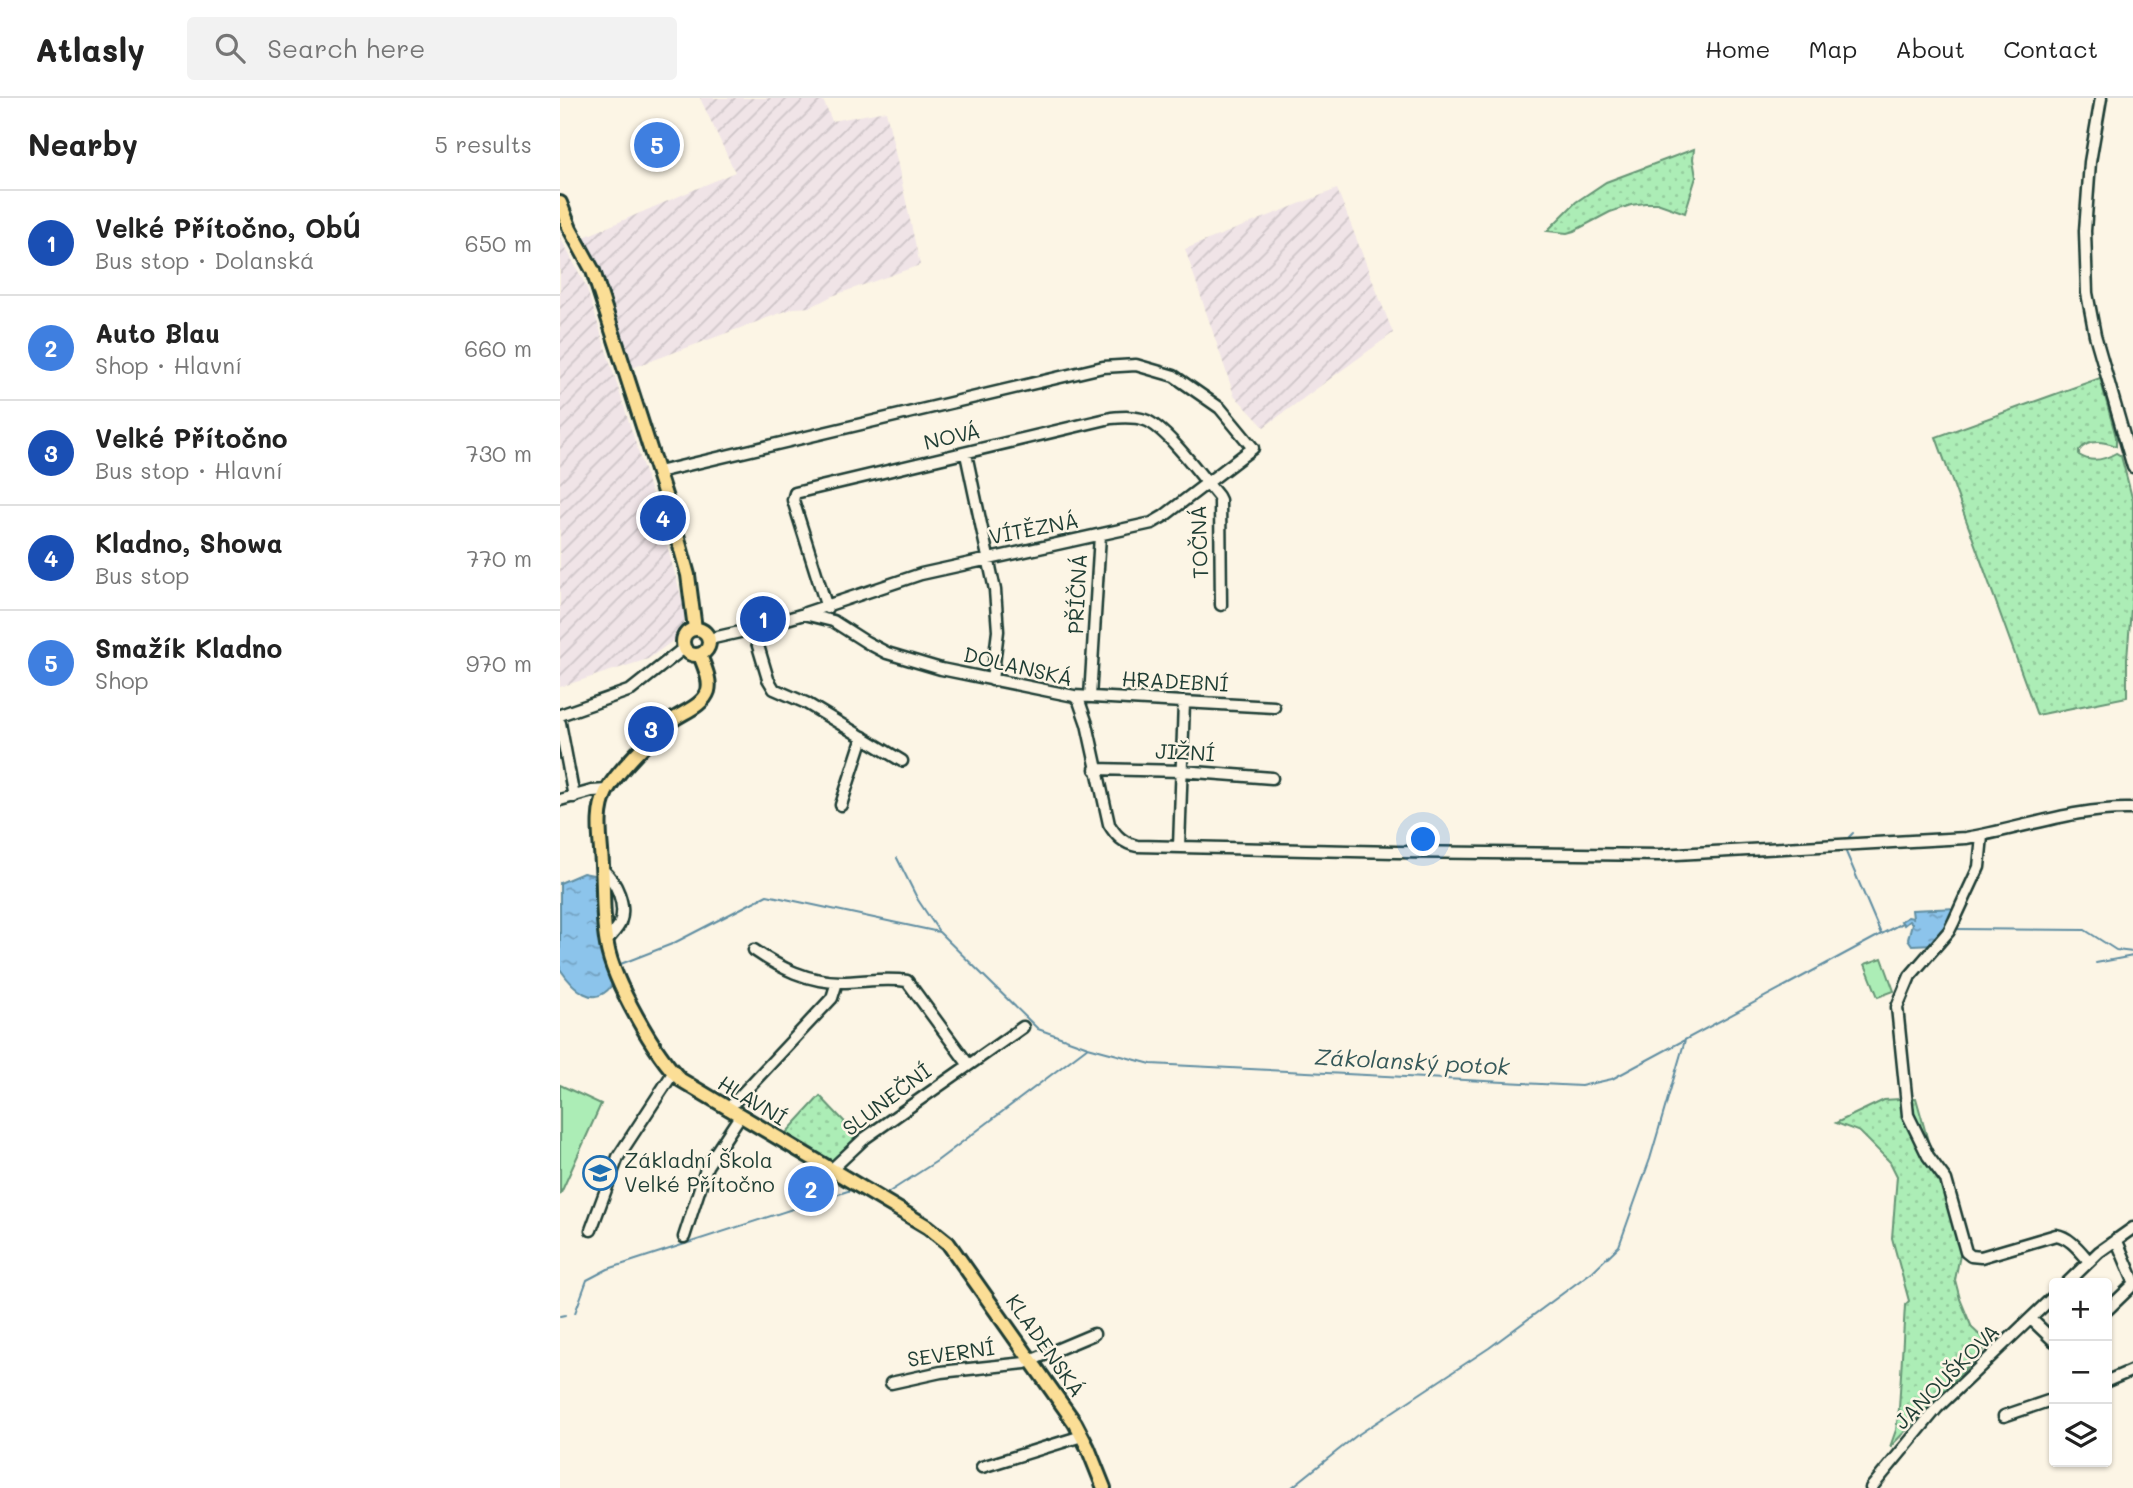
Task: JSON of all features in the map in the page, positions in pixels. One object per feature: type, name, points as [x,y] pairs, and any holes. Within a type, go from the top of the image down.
[{"type":"main road","points":[[560,203],[570,229],[593,271],[658,472],[688,575],[695,629]]},
{"type":"main road","points":[[690,630],[704,631],[709,639],[708,649],[700,655],[689,654],[684,648],[683,638],[690,630]]},
{"type":"main road","name":"HLAVNÍ","points":[[700,655],[709,685],[706,696],[655,735],[607,790],[599,818],[606,942],[613,967],[647,1032],[673,1073],[692,1088],[939,1236]]},
{"type":"main road","name":"KLADENSKÁ","points":[[939,1236],[1032,1360],[1082,1436],[1104,1488]]},
{"type":"street","points":[[2101,98],[2090,162],[2085,231],[2087,293],[2095,335],[2133,467]]},
{"type":"street","name":"VÍTĚZNÁ","points":[[658,472],[1102,367],[1136,365],[1174,376],[1220,408],[1253,448],[1152,523],[988,557],[921,574],[804,614]]},
{"type":"street","name":"NOVÁ","points":[[827,605],[793,500],[796,493],[1111,418],[1144,419],[1159,427],[1207,482]]},
{"type":"street","points":[[966,454],[995,590],[998,631],[992,680]]},
{"type":"street","name":"TOČNÁ","points":[[1207,482],[1220,500],[1221,605]]},
{"type":"street","name":"PŘÍČNÁ","points":[[1090,697],[1100,535]]},
{"type":"street","points":[[827,605],[827,619]]},
{"type":"street","name":"DOLANSKÁ","points":[[709,639],[804,614],[827,619],[887,653],[941,669],[1074,696],[1079,701],[1087,724],[1109,824],[1123,842],[1137,846],[1659,855],[1982,836],[2110,808],[2133,809]]},
{"type":"street","points":[[752,629],[768,679],[774,689],[806,702],[902,761]]},
{"type":"street","points":[[560,715],[631,690],[684,648]]},
{"type":"street","name":"HRADEBNÍ","points":[[1074,696],[1274,707]]},
{"type":"street","points":[[1180,847],[1184,702]]},
{"type":"street","points":[[560,723],[574,797]]},
{"type":"street","points":[[841,805],[863,737]]},
{"type":"street","name":"JIŽNÍ","points":[[1095,769],[1272,778]]},
{"type":"street","points":[[560,800],[592,791],[607,790]]},
{"type":"street","points":[[1982,836],[1979,867],[1954,921],[1948,932],[1910,976],[1897,1007],[1908,1115],[1928,1156],[1946,1180],[1966,1252],[1971,1256],[1981,1257],[2056,1235],[2064,1236],[2089,1261]]},
{"type":"street","name":"HLAVNÍ","points":[[603,870],[612,878],[622,904],[620,923],[606,942]]},
{"type":"street","points":[[754,950],[779,967],[805,976],[837,982],[907,981],[968,1064]]},
{"type":"street","points":[[684,1237],[707,1166],[734,1113],[832,998],[837,982]]},
{"type":"street","name":"SLUNEČNÍ","points":[[831,1170],[865,1138],[1023,1027]]},
{"type":"street","points":[[591,1230],[618,1157],[673,1073]]},
{"type":"street","points":[[2072,1278],[2089,1261],[2133,1228]]},
{"type":"street","points":[[2116,1239],[2133,1279]]},
{"type":"street","points":[[2112,1305],[2133,1285]]},
{"type":"street","name":"JANOUŠKOVA","points":[[1871,1488],[1937,1408],[2049,1301]]},
{"type":"street","points":[[2031,1320],[2049,1336]]},
{"type":"street","name":"SEVERNÍ","points":[[891,1382],[941,1372],[1025,1363],[1094,1334]]},
{"type":"street","points":[[2112,1379],[2133,1370]]},
{"type":"street","points":[[2004,1416],[2049,1401]]},
{"type":"street","points":[[982,1467],[1082,1436]]},
{"type":"shaded area","points":[[700,98],[822,98],[832,121],[886,111],[920,265],[832,296],[811,307],[794,308],[632,368],[599,266],[582,238],[735,172]]},
{"type":"shaded area","points":[[1337,189],[1393,333],[1264,427],[1234,395],[1185,249]]},
{"type":"shaded area","points":[[560,237],[586,286],[663,530],[685,611],[684,623],[678,637],[648,659],[560,687]]},
{"type":"green space","points":[[1694,149],[1696,177],[1685,213],[1657,203],[1645,203],[1610,212],[1567,233],[1547,231],[1576,202],[1606,182]]},
{"type":"green space","points":[[2100,378],[2116,446],[2091,442],[2079,451],[2079,455],[2093,460],[2116,453],[2121,456],[2133,501],[2133,584],[2127,697],[2037,715],[1936,437]]},
{"type":"green space","points":[[1882,958],[1894,991],[1878,997],[1865,964]]},
{"type":"green space","points":[[560,1085],[601,1104],[560,1195]]},
{"type":"green space","points":[[820,1096],[859,1137],[833,1162],[785,1134]]},
{"type":"green space","points":[[1916,1098],[1933,1159],[1946,1177],[1961,1250],[1955,1280],[1960,1299],[1972,1328],[1986,1341],[1997,1336],[1890,1447],[1899,1409],[1905,1305],[1909,1301],[1892,1238],[1897,1176],[1890,1162],[1860,1132],[1836,1123],[1884,1100]]},
{"type":"water","points":[[583,873],[594,875],[599,943],[612,985],[598,996],[584,994],[560,969],[560,883]]},
{"type":"water","points":[[1956,908],[1935,944],[1912,945],[1908,939],[1912,923],[1909,921],[1904,925],[1901,921],[1908,917],[1913,918],[1912,910]]},
{"type":"waterway","points":[[1846,840],[1853,833]]},
{"type":"waterway","points":[[1846,852],[1881,934]]},
{"type":"waterway","points":[[897,858],[918,900],[938,930]]},
{"type":"waterway","points":[[618,965],[672,944],[767,895],[939,932],[1038,1029],[1088,1047]]},
{"type":"waterway","name":"Zákolanský potok","points":[[886,1194],[937,1161],[1088,1047],[1151,1064],[1581,1086],[1612,1079],[1902,923]]},
{"type":"waterway","name":"Zákolanský potok","points":[[1956,929],[2085,930],[2116,950],[2133,952]]},
{"type":"waterway","points":[[2096,963],[2133,956]]},
{"type":"waterway","points":[[1291,1488],[1356,1436],[1489,1348],[1593,1271],[1619,1246],[1650,1159],[1685,1040]]},
{"type":"waterway","name":"Zákolanský potok","points":[[575,1313],[587,1280],[608,1269],[851,1190],[871,1201]]},
{"type":"waterway","name":"Zákolanský potok","points":[[560,1316],[565,1315]]},
{"type":"place","name":"Smažík Kladno","points":[[657,145]]},
{"type":"place","name":"Kladno, Showa","points":[[663,518]]},
{"type":"place","name":"Velké Přítočno, ObÚ","points":[[763,619]]},
{"type":"place","name":"Velké Přítočno","points":[[651,729]]},
{"type":"place","name":"Základní Škola Velké Přítočno","points":[[600,1173]]},
{"type":"place","name":"Auto Blau","points":[[811,1189]]}]
